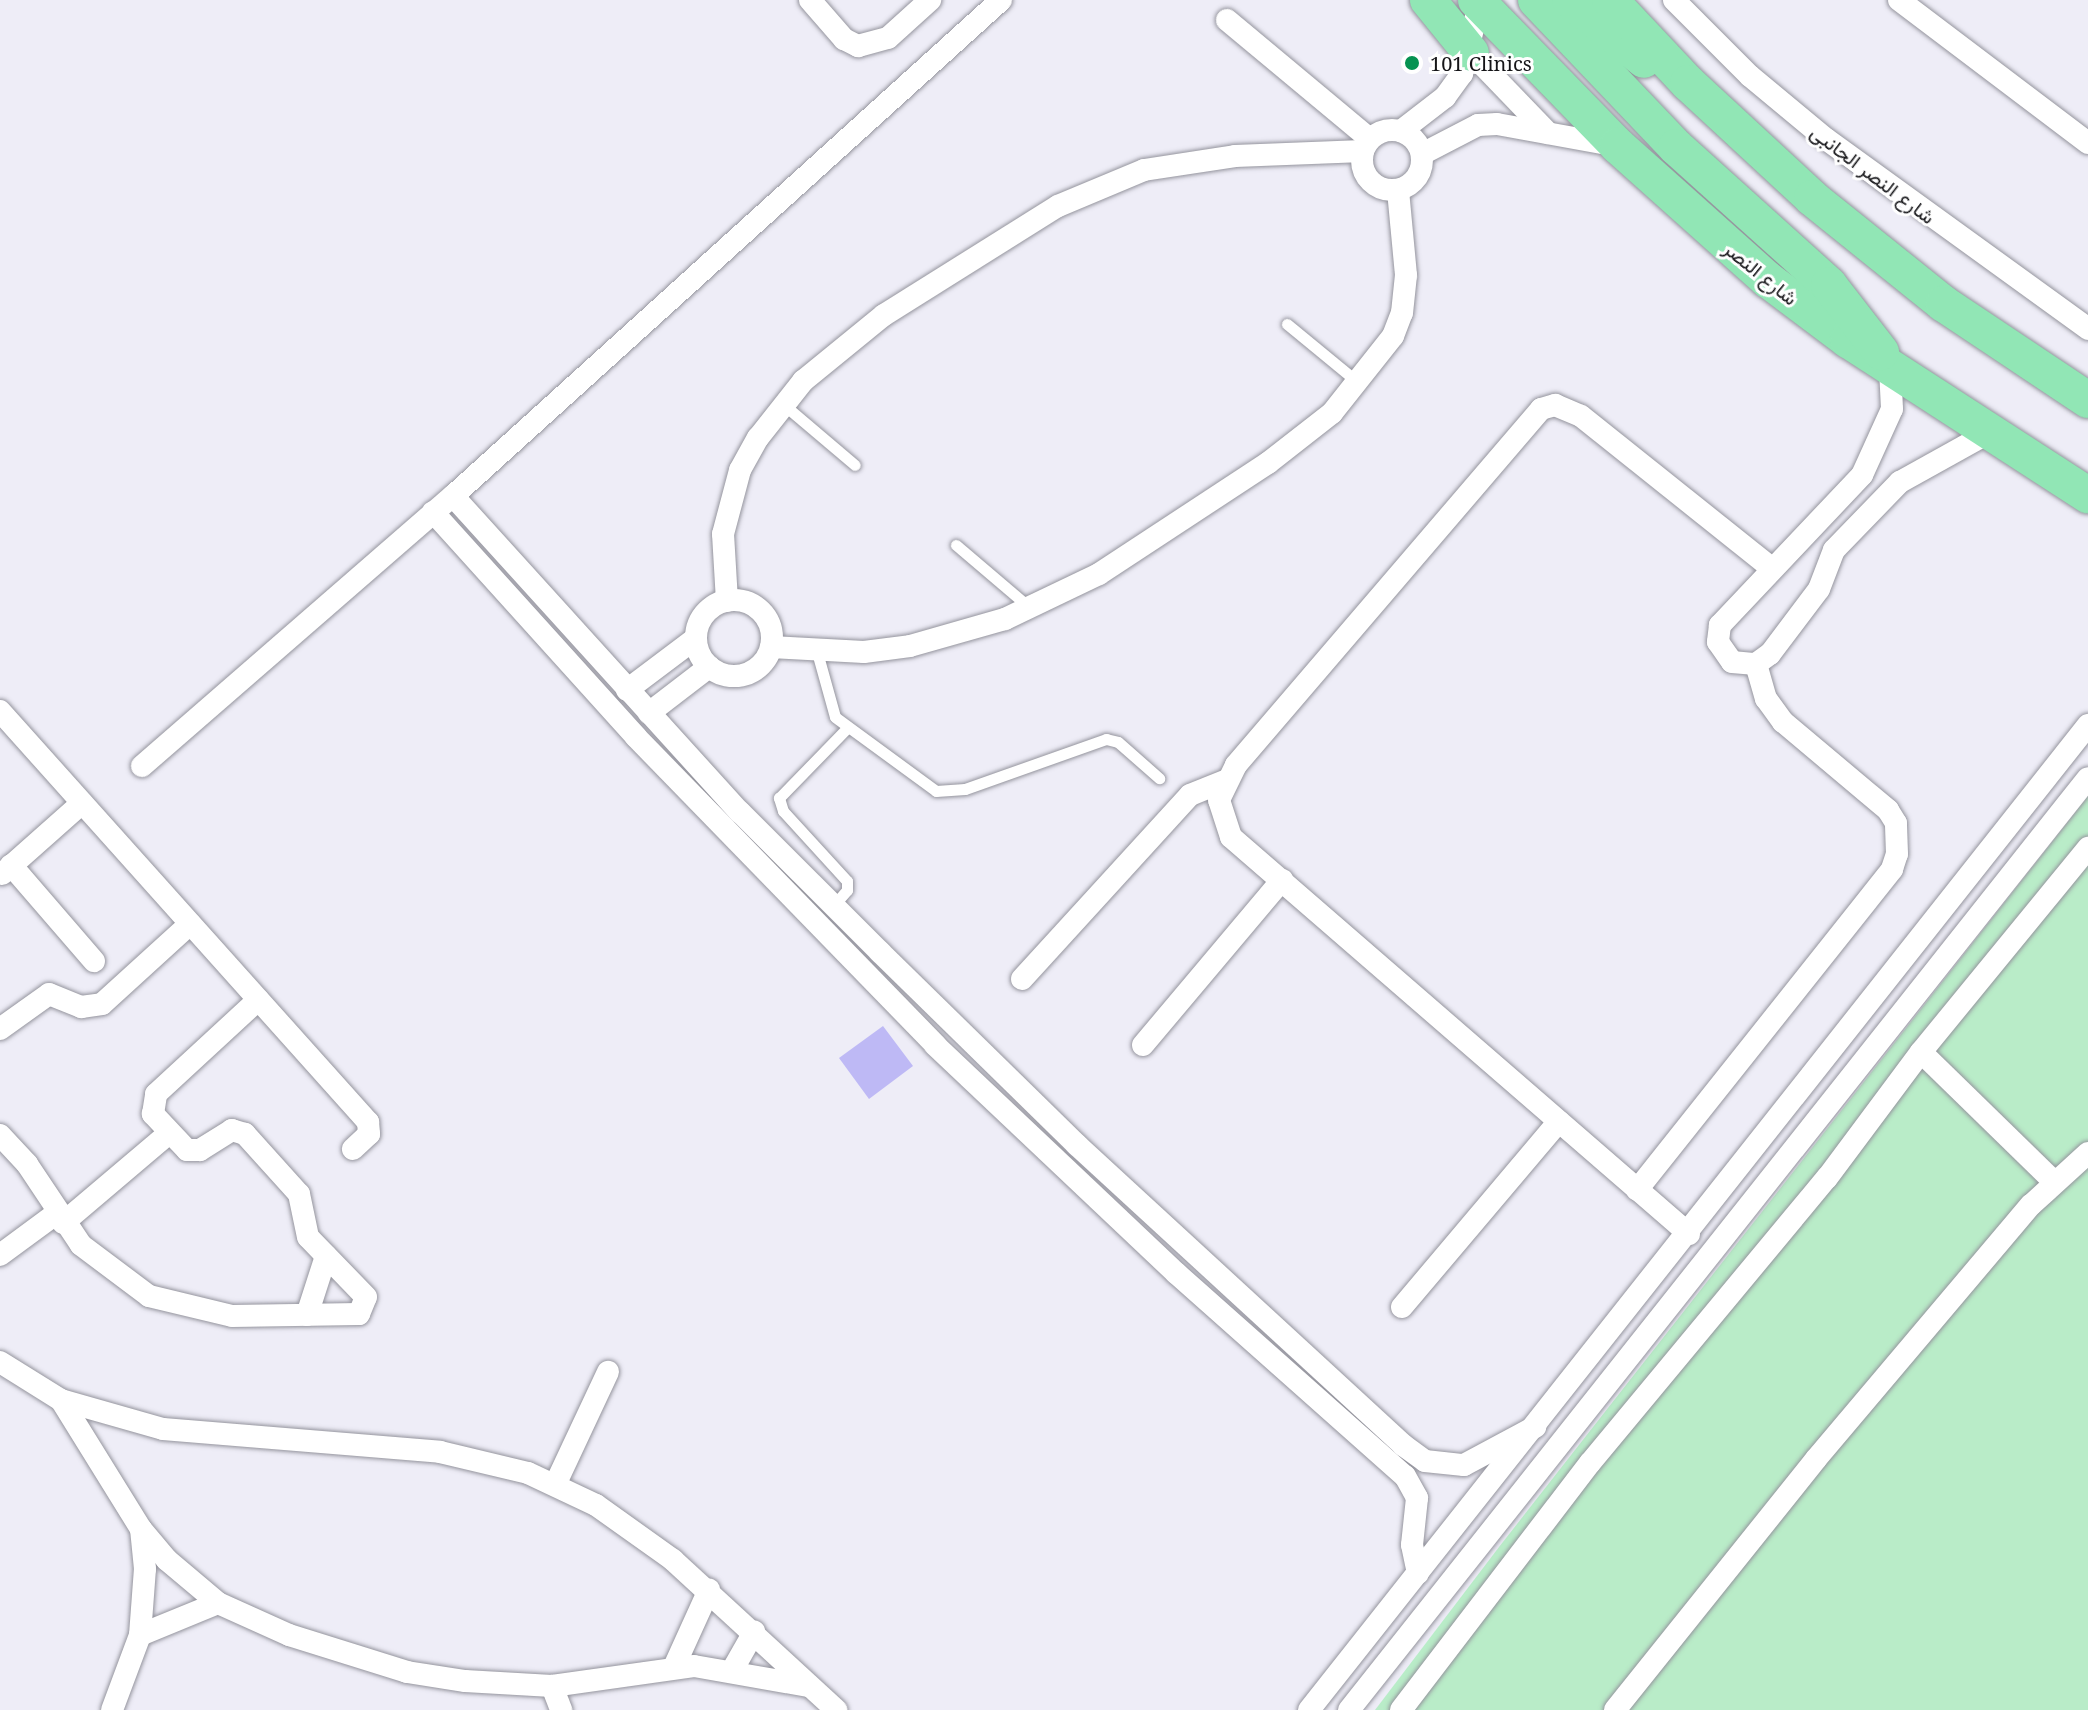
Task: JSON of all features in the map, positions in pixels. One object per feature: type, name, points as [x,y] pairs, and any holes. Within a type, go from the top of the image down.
[{"type":"main road","points":[[1428,0],[1471,53]]},
{"type":"main road","points":[[1536,0],[1687,158],[1838,294],[1890,368]]},
{"type":"main road","points":[[1570,0],[1623,47],[1688,83]]},
{"type":"main road","points":[[1610,0],[1688,83],[1877,252],[2088,400]]},
{"type":"main road","name":"شارع النصر","points":[[1478,2],[1618,146],[1768,280],[1890,368],[2088,495]]},
{"type":"street","points":[[810,0],[844,39],[858,46],[888,38],[930,0]]},
{"type":"street","points":[[142,766],[453,496],[1001,0]]},
{"type":"street","name":"شارع النصر الجانبى","points":[[1674,0],[1750,76],[1826,139],[2088,329]]},
{"type":"street","points":[[1899,0],[2088,143]]},
{"type":"street","points":[[727,601],[723,534],[729,501],[740,470],[782,403],[830,356],[941,276],[1100,186],[1189,161],[1366,145],[1401,131],[1445,97],[1471,53],[1478,2]]},
{"type":"street","points":[[1227,20],[1366,145]]},
{"type":"street","points":[[1471,53],[1548,133]]},
{"type":"street","points":[[1422,154],[1478,125],[1548,133],[1618,146]]},
{"type":"street","points":[[1366,145],[1362,167],[1369,181],[1382,190],[1398,190],[1413,183],[1421,170],[1422,154],[1401,131]]},
{"type":"street","points":[[771,647],[817,652],[910,646],[1030,608],[1099,574],[1268,463],[1360,384],[1402,313],[1406,247],[1398,190]]},
{"type":"street","points":[[1890,368],[1892,409],[1867,466],[1804,541],[1770,567],[1718,633],[1721,650],[1732,662],[1756,664],[1770,654],[1819,589],[1827,561],[1894,488],[1916,470],[1988,433]]},
{"type":"street","points":[[1022,979],[1190,795],[1224,781],[1541,409],[1555,405],[1581,416],[1770,567]]},
{"type":"street","points":[[1867,466],[1894,488]]},
{"type":"street","points":[[453,496],[627,690],[836,908],[1077,1145],[1425,1461],[1452,1466],[1474,1462],[1535,1427]]},
{"type":"street","points":[[433,512],[636,737],[935,1045],[1176,1273],[1405,1476],[1417,1498],[1412,1545],[1418,1573]]},
{"type":"street","points":[[1804,541],[1827,561]]},
{"type":"street","points":[[627,690],[696,638],[702,618],[727,601],[745,602],[761,612],[770,628],[771,647],[760,666],[740,676],[709,667],[696,638]]},
{"type":"street","points":[[1637,1190],[1892,869],[1897,854],[1896,823],[1888,810],[1783,722],[1766,699],[1756,664]]},
{"type":"street","points":[[649,713],[709,667]]},
{"type":"street","points":[[0,711],[371,1126],[369,1134],[353,1149]]},
{"type":"street","points":[[1309,1710],[1689,1234],[2088,725]]},
{"type":"street","points":[[1349,1710],[2088,778]]},
{"type":"street","points":[[1224,781],[1221,820],[1231,837],[1689,1234]]},
{"type":"street","points":[[82,803],[6,870],[94,961]]},
{"type":"street","points":[[1401,1710],[1590,1463],[1827,1178],[1921,1052],[2088,848]]},
{"type":"street","points":[[1143,1045],[1282,880]]},
{"type":"street","points":[[822,929],[836,908]]},
{"type":"street","points":[[0,1029],[49,994],[81,1007],[102,1004],[190,924]]},
{"type":"street","points":[[0,1135],[27,1164],[60,1218],[124,1282],[176,1306],[232,1316],[359,1314],[366,1307],[363,1293],[304,1230],[299,1194],[245,1134],[232,1130],[193,1151],[169,1133],[153,1114],[156,1094],[258,1000]]},
{"type":"street","points":[[1921,1052],[2053,1181]]},
{"type":"street","points":[[1402,1307],[1559,1121]]},
{"type":"street","points":[[0,1255],[60,1218],[169,1133]]},
{"type":"street","points":[[1615,1710],[1816,1459],[2053,1181],[2088,1153]]},
{"type":"street","points":[[307,1315],[326,1256]]},
{"type":"street","points":[[0,1362],[61,1400],[109,1416],[218,1437],[388,1446],[474,1457],[555,1485],[622,1522],[709,1590],[836,1710]]},
{"type":"street","points":[[555,1485],[608,1372]]},
{"type":"street","points":[[61,1400],[141,1529],[167,1560],[218,1603],[289,1635],[407,1672],[552,1686],[674,1667],[733,1669],[811,1686]]},
{"type":"street","points":[[112,1710],[140,1635],[145,1569],[141,1529]]},
{"type":"street","points":[[674,1667],[709,1590]]},
{"type":"street","points":[[140,1635],[218,1603]]},
{"type":"street","points":[[733,1669],[754,1632]]},
{"type":"street","points":[[552,1686],[561,1710]]},
{"type":"lane","points":[[1287,324],[1360,384]]},
{"type":"lane","points":[[782,403],[855,465]]},
{"type":"lane","points":[[956,545],[1030,608]]},
{"type":"lane","points":[[817,652],[829,706],[847,728],[936,791],[965,789],[1106,739],[1118,742],[1159,778]]},
{"type":"lane","points":[[836,908],[847,890],[847,881],[783,811],[779,798],[847,728]]},
{"type":"green space","points":[[2088,796],[2088,1710],[1375,1710],[1499,1547]]},
{"type":"building","points":[[883,1026],[913,1066],[869,1099],[839,1058]]},
{"type":"place","name":"101 Clinics","points":[[1412,63]]}]
